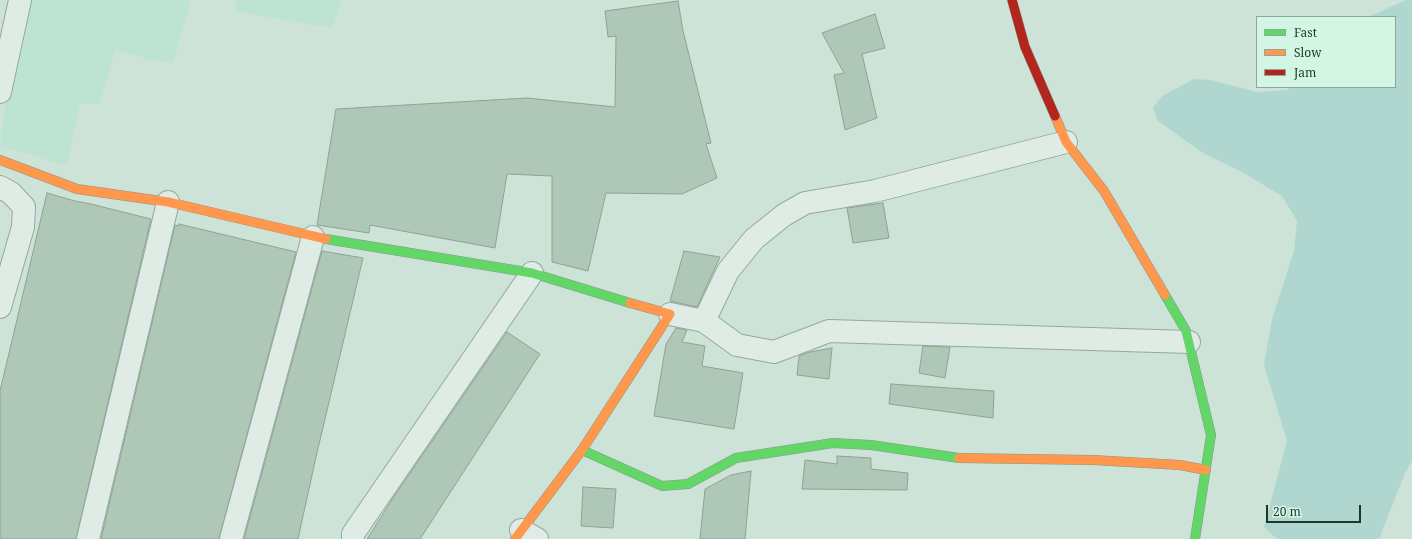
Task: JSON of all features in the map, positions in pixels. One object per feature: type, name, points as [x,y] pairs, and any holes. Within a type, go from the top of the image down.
[{"type":"street","points":[[0,92],[20,0]]},
{"type":"street","points":[[1012,0],[1026,47],[1066,142],[1104,191],[1186,330],[1211,435],[1195,539]]},
{"type":"street","points":[[704,321],[728,271],[754,239],[784,215],[804,203],[875,191],[1066,142]]},
{"type":"street","points":[[0,160],[77,189],[168,202],[313,237],[532,273],[670,314],[704,321],[737,345],[774,352],[829,331],[1189,342]]},
{"type":"street","points":[[0,187],[11,193],[24,207],[23,227],[0,307]]},
{"type":"street","points":[[88,539],[168,202]]},
{"type":"street","points":[[231,539],[313,237]]},
{"type":"street","points":[[353,539],[353,534],[532,273]]},
{"type":"street","points":[[524,536],[582,450],[670,314]]},
{"type":"street","points":[[582,450],[662,486],[688,484],[736,458],[833,443],[871,445],[962,458],[1093,460],[1180,465],[1206,470]]},
{"type":"green space","points":[[26,0],[191,0],[173,63],[150,60],[116,49],[99,104],[80,104],[67,166],[0,146],[5,107]]},
{"type":"green space","points":[[237,0],[342,0],[332,28],[234,11]]},
{"type":"shaded area","points":[[1406,0],[1412,0],[1412,461],[1405,473],[1379,539],[1277,539],[1264,527],[1287,441],[1264,365],[1272,319],[1294,251],[1297,221],[1282,196],[1244,173],[1203,153],[1158,121],[1153,108],[1162,96],[1194,79],[1210,80],[1257,92],[1287,90],[1289,88],[1396,88],[1396,16],[1370,16]]},
{"type":"building","points":[[678,1],[683,31],[711,143],[706,144],[717,178],[682,194],[606,193],[588,271],[552,262],[552,176],[507,174],[495,248],[370,225],[369,233],[317,225],[336,109],[527,98],[615,107],[616,36],[608,37],[605,11]]},
{"type":"building","points":[[875,14],[885,48],[862,54],[877,118],[845,130],[834,75],[844,73],[822,33]]},
{"type":"building","points":[[47,193],[151,219],[76,539],[0,539],[0,391]]},
{"type":"building","points":[[883,203],[889,238],[853,243],[847,208]]},
{"type":"building","points":[[179,224],[296,252],[219,539],[101,539],[175,225],[179,226]]},
{"type":"building","points":[[322,251],[363,258],[298,539],[244,539]]},
{"type":"building","points":[[684,251],[720,257],[697,307],[670,301]]},
{"type":"building","points":[[676,328],[687,330],[682,342],[705,346],[702,366],[743,373],[734,429],[654,416],[666,344]]},
{"type":"building","points":[[507,332],[540,354],[420,539],[367,539],[393,498]]},
{"type":"building","points":[[923,346],[950,347],[945,378],[919,373]]},
{"type":"building","points":[[832,348],[829,379],[797,375],[799,356],[810,352]]},
{"type":"building","points":[[891,384],[994,391],[993,418],[889,404]]},
{"type":"building","points":[[837,456],[871,458],[871,469],[908,473],[907,490],[802,489],[805,460],[837,464]]},
{"type":"building","points":[[751,471],[745,539],[700,539],[705,489],[731,475]]},
{"type":"building","points":[[583,487],[616,489],[613,528],[581,526]]},
{"type":"traffic: fast","points":[[326,239],[532,273],[630,303]]},
{"type":"traffic: fast","points":[[1165,295],[1186,331],[1211,435],[1195,539]]},
{"type":"traffic: fast","points":[[582,450],[662,486],[688,484],[736,458],[833,443],[871,445],[959,458]]},
{"type":"traffic: slow","points":[[1055,116],[1066,142],[1104,191],[1165,295]]},
{"type":"traffic: slow","points":[[0,160],[77,189],[168,202],[326,239]]},
{"type":"traffic: slow","points":[[515,539],[582,450],[670,314],[630,303]]},
{"type":"traffic: slow","points":[[959,458],[1093,460],[1180,465],[1206,470]]},
{"type":"traffic: jam","points":[[1012,0],[1025,47],[1055,116]]}]
